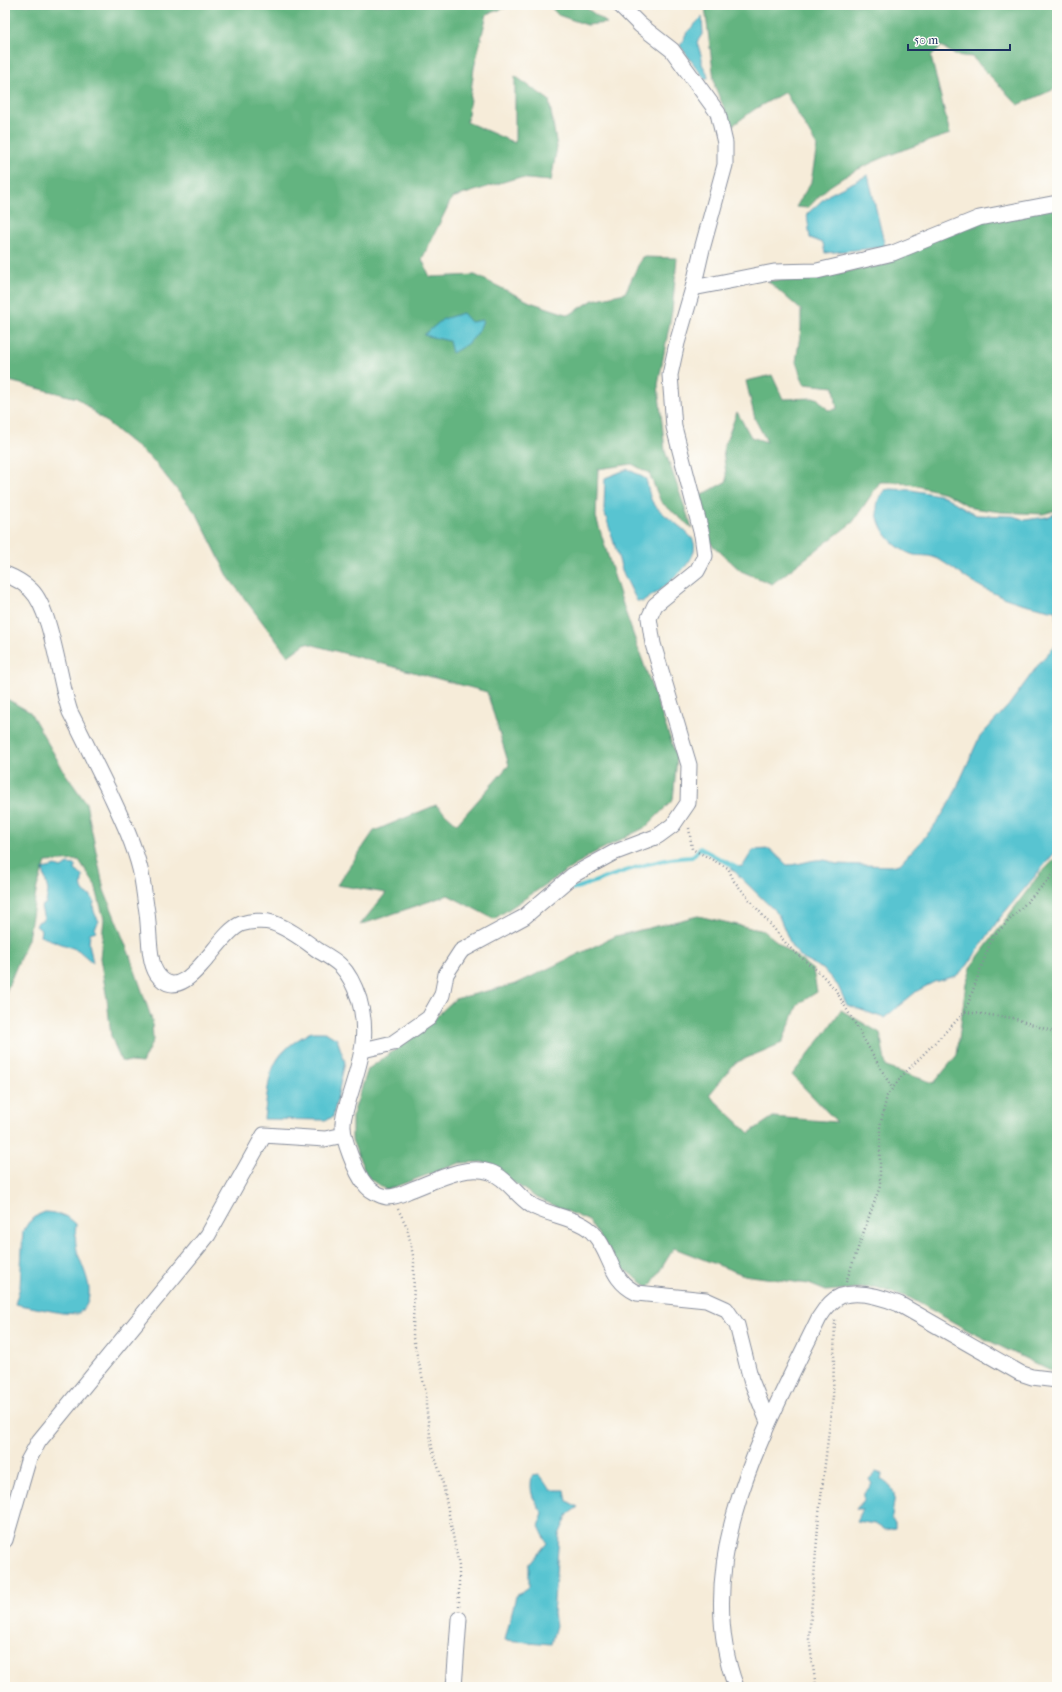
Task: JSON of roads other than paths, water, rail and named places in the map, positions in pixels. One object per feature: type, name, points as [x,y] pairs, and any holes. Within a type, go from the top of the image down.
[{"type":"street","points":[[363,1050],[393,1043],[429,1018],[442,995],[446,974],[461,951],[524,917],[573,875],[613,853],[658,836],[673,824],[688,803],[689,765],[654,644],[649,618],[655,605],[697,571],[705,556],[700,528],[674,427],[670,375],[676,343],[693,288],[725,165],[725,143],[718,113],[672,50],[640,25],[620,5]]},
{"type":"street","points":[[693,288],[774,272],[817,271],[893,253],[979,218],[1057,203]]},
{"type":"street","points":[[5,574],[18,580],[32,590],[41,603],[48,621],[64,695],[70,712],[127,829],[140,869],[148,916],[152,958],[156,972],[163,980],[172,984],[183,982],[192,976],[229,932],[242,924],[258,921],[271,922],[285,929],[340,964],[350,978],[362,1010],[364,1030],[363,1050],[343,1122],[344,1136],[348,1148],[366,1186],[378,1195],[392,1197],[462,1171],[475,1169],[487,1170],[496,1174],[529,1204],[586,1227],[593,1232],[599,1240],[620,1281],[627,1289],[637,1293],[706,1300],[726,1309],[737,1325],[751,1380],[768,1422]]},
{"type":"street","points":[[5,1540],[28,1461],[36,1446],[208,1235],[264,1135],[325,1139],[344,1136]]},
{"type":"street","points":[[736,1687],[728,1665],[724,1644],[722,1600],[723,1574],[734,1517],[756,1451],[768,1422],[818,1318],[834,1300],[841,1296],[850,1294],[886,1299],[899,1304],[1020,1373],[1038,1378],[1057,1380]]},
{"type":"street","points":[[454,1687],[459,1619]]},
{"type":"water","points":[[702,17],[703,33],[697,42],[702,58],[702,64],[707,73],[708,78],[705,79],[680,46],[687,32]]},
{"type":"water","points":[[868,175],[885,247],[825,253],[823,243],[810,238],[807,214],[828,195]]},
{"type":"water","points":[[463,313],[471,322],[483,320],[478,332],[463,347],[452,353],[449,341],[424,335],[443,319]]},
{"type":"water","points":[[628,469],[646,479],[653,503],[661,512],[690,536],[694,544],[693,554],[688,563],[669,582],[643,602],[637,601],[623,573],[604,510],[605,478]]},
{"type":"water","points":[[885,490],[911,490],[944,496],[976,515],[1013,516],[1025,520],[1047,517],[1057,513],[1057,619],[1055,611],[1023,604],[994,594],[974,583],[938,559],[928,556],[914,555],[899,547],[886,534],[881,527],[878,518],[877,510],[879,500]]},
{"type":"water","points":[[1057,640],[1057,850],[999,919],[967,966],[956,976],[934,982],[917,991],[884,1018],[847,1005],[838,986],[823,969],[803,959],[792,947],[778,914],[731,868],[743,866],[753,850],[770,849],[787,865],[817,860],[829,861],[836,864],[891,866],[900,864],[931,830],[944,812],[954,794],[979,738],[1009,705],[1041,661],[1056,645]]},
{"type":"water","points":[[68,864],[75,865],[75,870],[83,876],[82,889],[85,893],[91,896],[94,902],[94,912],[99,921],[95,928],[96,931],[90,933],[89,943],[93,963],[78,950],[40,936],[41,930],[36,926],[38,922],[44,919],[41,907],[46,903],[48,891],[43,869],[56,866],[61,868]]},
{"type":"water","points":[[311,1032],[325,1032],[337,1039],[345,1062],[333,1117],[325,1120],[264,1119],[270,1078],[278,1058],[286,1049]]},
{"type":"water","points":[[45,1212],[62,1215],[69,1218],[76,1224],[76,1246],[87,1277],[89,1293],[88,1300],[78,1314],[62,1313],[15,1304],[20,1287],[23,1231],[29,1222]]},
{"type":"water","points":[[876,1472],[882,1474],[881,1479],[894,1492],[892,1519],[895,1523],[895,1528],[885,1530],[875,1524],[856,1521],[862,1509],[856,1509],[864,1500],[864,1492],[872,1484],[869,1479]]},
{"type":"water","points":[[540,1475],[551,1490],[565,1490],[567,1501],[578,1507],[568,1514],[559,1535],[553,1614],[556,1625],[551,1644],[505,1640],[516,1596],[529,1587],[529,1565],[547,1543],[539,1526],[543,1513],[534,1500],[531,1487],[532,1476]]},
{"type":"waterway","points":[[573,889],[647,864],[677,858],[692,857],[700,848],[739,869]]}]
